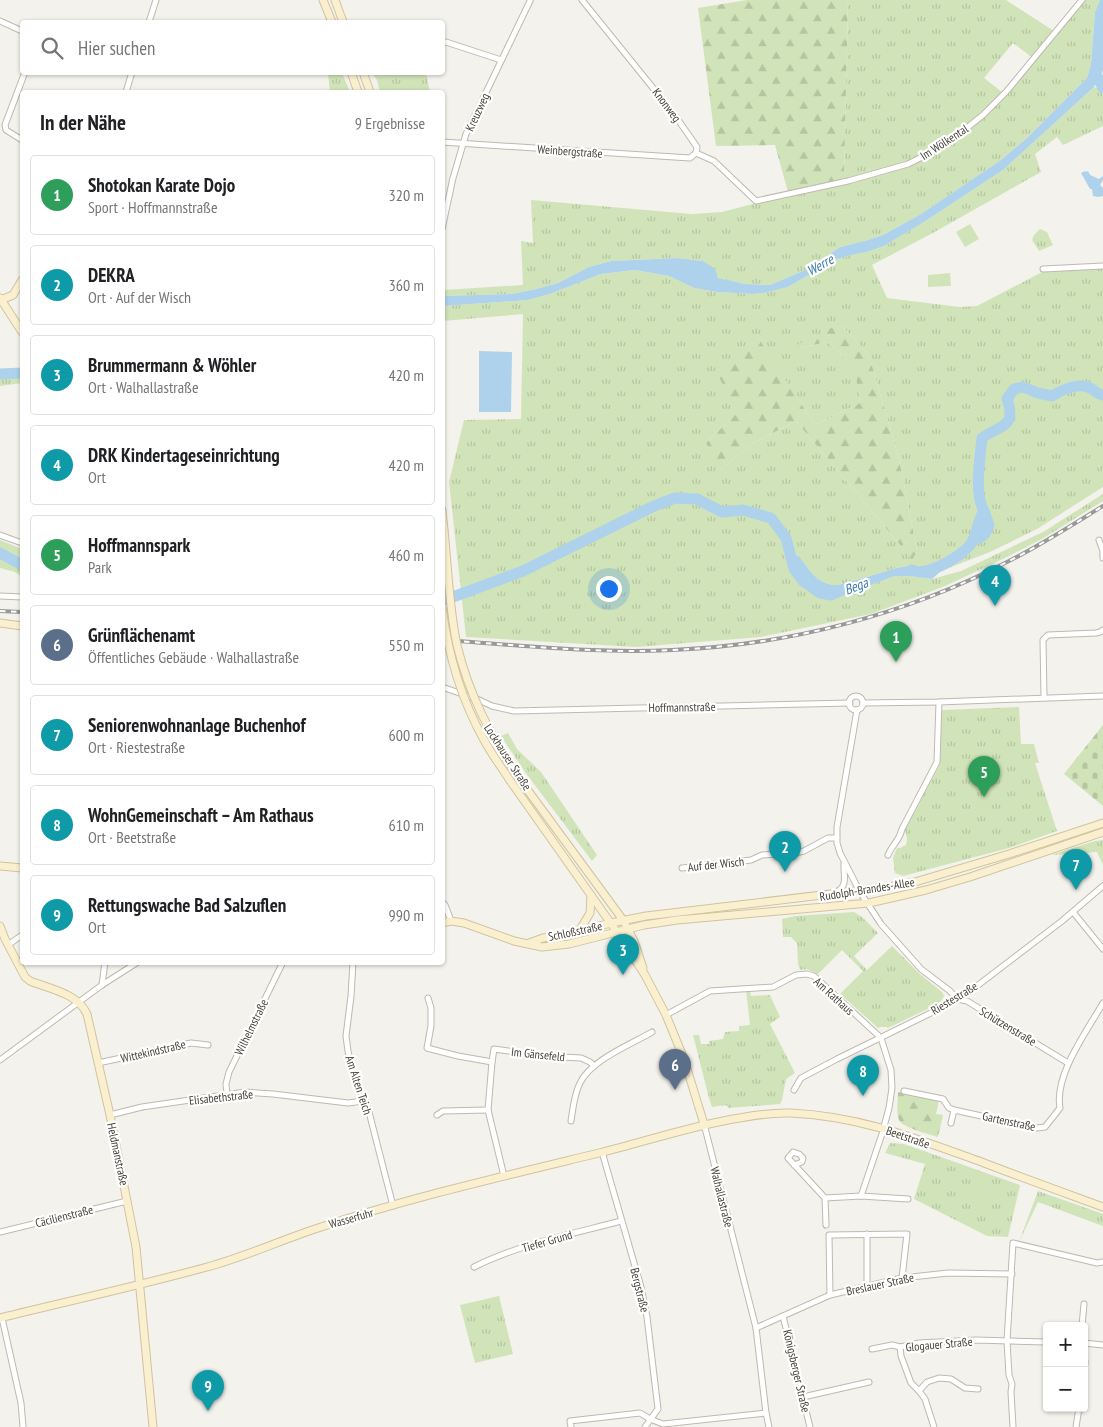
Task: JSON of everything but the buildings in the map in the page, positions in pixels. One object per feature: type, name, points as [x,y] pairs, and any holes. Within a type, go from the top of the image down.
[{"type":"main road","points":[[323,0],[331,20]]},
{"type":"main road","points":[[335,0],[343,20]]},
{"type":"main road","points":[[351,75],[357,90]]},
{"type":"main road","points":[[363,75],[369,90]]},
{"type":"main road","points":[[20,283],[13,295],[0,299],[20,329]]},
{"type":"main road","name":"Lockhauser Straße","points":[[445,540],[457,645],[473,695],[484,720],[518,777],[623,920]]},
{"type":"main road","points":[[0,623],[20,626]]},
{"type":"main road","name":"Lockhauser Straße","points":[[445,626],[453,666],[462,692],[483,739],[511,782],[611,923]]},
{"type":"main road","name":"Rudolph-Brandes-Allee","points":[[623,920],[700,909],[860,892],[915,882],[1103,823]]},
{"type":"main road","name":"Rudolph-Brandes-Allee","points":[[629,929],[677,920],[869,903],[926,890],[970,877],[1103,832]]},
{"type":"main road","points":[[0,866],[20,868]]},
{"type":"main road","points":[[579,931],[590,914],[591,895]]},
{"type":"main road","name":"Schloßstraße","points":[[528,943],[623,920]]},
{"type":"main road","name":"Walhallastraße","points":[[623,920],[638,950],[644,975]]},
{"type":"main road","name":"Schloßstraße","points":[[445,923],[464,923],[514,941],[542,947],[629,929]]},
{"type":"main road","name":"Walhallastraße","points":[[611,923],[644,975],[666,1015],[684,1059],[704,1124]]},
{"type":"main road","points":[[0,926],[25,977],[30,981],[63,993],[79,1003]]},
{"type":"main road","name":"Heldmanstraße","points":[[79,1003],[87,1014],[128,1201],[136,1247],[153,1427]]},
{"type":"main road","name":"Beetstraße","points":[[704,1124],[750,1116],[786,1113],[835,1117],[884,1128],[1103,1207]]},
{"type":"main road","name":"Wasserfuhr","points":[[1,1318],[140,1285],[221,1263],[315,1229],[393,1206],[704,1124]]},
{"type":"street","points":[[150,20],[156,0]]},
{"type":"street","name":"Knonweg","points":[[582,0],[674,114],[696,147],[696,153]]},
{"type":"street","name":"Im Wölkental","points":[[696,153],[708,157],[719,165],[756,201],[848,181],[908,164],[958,136],[983,115],[1006,92],[1082,0]]},
{"type":"street","name":"Kreuzweg","points":[[445,215],[453,178],[466,134],[530,1]]},
{"type":"street","points":[[0,21],[20,30]]},
{"type":"street","points":[[445,42],[501,60]]},
{"type":"street","points":[[20,139],[6,130],[4,125],[24,75]]},
{"type":"street","points":[[127,90],[131,75]]},
{"type":"street","name":"Weinbergstraße","points":[[445,142],[690,158],[696,153]]},
{"type":"street","points":[[1042,269],[1103,266]]},
{"type":"street","points":[[0,535],[20,543]]},
{"type":"street","points":[[1099,540],[1103,551],[1103,558]]},
{"type":"street","points":[[0,596],[20,597]]},
{"type":"street","points":[[1044,698],[1043,640],[1048,635],[1096,633],[1103,630]]},
{"type":"street","name":"Hoffmannstraße","points":[[445,688],[478,699],[492,706],[514,711],[850,703]]},
{"type":"street","points":[[857,710],[852,708],[850,703],[852,698],[856,696],[863,702],[938,702],[1103,696]]},
{"type":"street","points":[[857,710],[862,708],[863,702]]},
{"type":"street","points":[[888,855],[892,846],[899,840],[902,829],[937,762],[938,702]]},
{"type":"street","points":[[857,710],[836,838],[844,862],[860,892],[869,903]]},
{"type":"street","name":"Auf der Wisch","points":[[682,868],[751,860],[762,855],[795,854],[828,838],[836,838]]},
{"type":"street","points":[[834,894],[844,885],[844,862]]},
{"type":"street","name":"Riestestraße","points":[[794,1090],[801,1078],[957,999],[973,989],[1073,912],[1103,886]]},
{"type":"street","name":"Schützenstraße","points":[[869,903],[881,924],[921,968],[957,999],[966,1001],[1068,1062]]},
{"type":"street","points":[[445,905],[451,922]]},
{"type":"street","points":[[1073,912],[1103,949]]},
{"type":"street","points":[[8,945],[20,936]]},
{"type":"street","points":[[102,986],[104,965]]},
{"type":"street","points":[[0,1060],[134,965]]},
{"type":"street","name":"Wilhelmstraße","points":[[227,1094],[226,1084],[229,1072],[282,965]]},
{"type":"street","name":"Am Alten Teich","points":[[353,965],[346,1036],[352,1070],[368,1112],[393,1206]]},
{"type":"street","name":"Am Rathaus","points":[[666,1015],[710,991],[773,986],[796,975],[807,974],[814,976],[881,1038],[891,1070],[892,1088],[889,1108],[862,1196]]},
{"type":"street","points":[[428,998],[431,1008],[431,1026],[426,1048],[492,1062],[488,1110],[504,1176]]},
{"type":"street","name":"Gartenstraße","points":[[904,1091],[942,1100],[954,1110],[1042,1128],[1050,1122],[1060,1108],[1058,1098],[1068,1062],[1103,1003]]},
{"type":"street","points":[[571,1121],[576,1091],[585,1075],[594,1066],[652,1032]]},
{"type":"street","name":"Wittekindstraße","points":[[98,1063],[191,1043],[208,1045]]},
{"type":"street","name":"Im Gänsefeld","points":[[492,1062],[494,1048],[544,1056],[581,1058],[594,1066]]},
{"type":"street","name":"Elisabethstraße","points":[[110,1115],[142,1106],[254,1092],[348,1102],[356,1102],[363,1098]]},
{"type":"street","points":[[438,1115],[443,1111],[488,1110]]},
{"type":"street","points":[[951,1123],[954,1110]]},
{"type":"street","name":"Walhallastraße","points":[[704,1124],[756,1328],[769,1427]]},
{"type":"street","name":"Bergstraße","points":[[602,1152],[641,1286],[647,1317],[658,1409],[645,1427]]},
{"type":"street","points":[[794,1166],[825,1198],[826,1225]]},
{"type":"street","points":[[825,1198],[862,1196],[908,1199]]},
{"type":"street","name":"Cäcilienstraße","points":[[0,1232],[128,1201]]},
{"type":"street","name":"Tiefer Grund","points":[[474,1267],[492,1258],[538,1243],[621,1221]]},
{"type":"street","points":[[867,1234],[868,1285]]},
{"type":"street","points":[[830,1295],[829,1235],[907,1234],[902,1278]]},
{"type":"street","points":[[1013,1427],[1012,1384],[1009,1374],[1007,1341],[1013,1243],[1098,1263],[1103,1262]]},
{"type":"street","name":"Breslauer Straße","points":[[756,1328],[830,1295],[868,1285],[902,1278],[948,1273],[1012,1274]]},
{"type":"street","points":[[1082,1322],[1084,1304]]},
{"type":"street","name":"Königsberger Straße","points":[[783,1316],[810,1427]]},
{"type":"street","points":[[1,1318],[21,1403],[24,1427]]},
{"type":"street","name":"Glogauer Straße","points":[[872,1349],[892,1345],[900,1348],[919,1343],[976,1340],[1043,1342]]},
{"type":"street","points":[[1088,1344],[1103,1345]]},
{"type":"street","points":[[900,1348],[911,1383],[919,1390],[925,1400],[934,1427]]},
{"type":"street","points":[[919,1390],[927,1382],[939,1378],[951,1379],[965,1388],[978,1388]]},
{"type":"street","points":[[803,1397],[869,1382]]},
{"type":"street","points":[[1076,1427],[1078,1412]]},
{"type":"street","points":[[571,1427],[570,1421],[640,1413],[663,1424],[766,1413]]},
{"type":"green space","points":[[747,0],[848,0],[844,179],[788,192],[775,145],[716,146],[698,8]]},
{"type":"green space","points":[[848,0],[1006,0],[1054,31],[1033,58],[1013,43],[984,78],[1002,92],[958,132],[934,148],[907,161],[844,179]]},
{"type":"green space","points":[[1083,0],[1100,0],[1095,12],[1091,64],[1087,78],[1027,138],[1001,160],[921,214],[883,235],[840,247],[812,267],[770,285],[745,284],[718,278],[703,261],[678,258],[611,261],[589,267],[558,283],[512,294],[445,296],[445,290],[523,285],[521,241],[533,243],[531,200],[692,214],[722,212],[787,195],[848,184],[910,166],[985,116]]},
{"type":"green space","points":[[328,75],[343,75],[349,90],[330,90]]},
{"type":"green space","points":[[373,75],[426,75],[430,90],[380,90]]},
{"type":"green space","points":[[1094,87],[1100,89],[1103,94],[1103,126],[1063,145],[1057,137],[1035,154],[1041,172],[872,265],[887,298],[960,307],[977,306],[1044,271],[1103,268],[1103,487],[1037,529],[990,552],[941,571],[908,566],[840,585],[833,585],[816,577],[799,557],[792,557],[807,580],[852,592],[895,576],[932,579],[961,571],[1043,532],[1103,494],[1103,501],[1042,539],[1005,558],[945,586],[871,614],[761,637],[636,647],[466,637],[449,482],[464,420],[521,419],[523,314],[445,321],[445,306],[528,300],[550,294],[601,274],[635,270],[669,276],[694,288],[717,292],[764,293],[788,287],[835,260],[884,246],[1003,170]],"holes":[[[842,326],[869,355],[899,459],[917,551],[908,542],[901,546],[796,421],[753,443],[720,470],[706,443],[737,413],[757,337],[815,425],[860,403],[857,377],[838,350],[826,342],[801,348]]]},
{"type":"green space","points":[[970,224],[979,239],[965,247],[956,232]]},
{"type":"green space","points":[[1040,229],[1047,232],[1053,245],[1039,251],[1032,240]]},
{"type":"green space","points":[[950,273],[951,286],[928,287],[928,275]]},
{"type":"green space","points":[[842,326],[869,355],[899,459],[917,551],[912,560],[908,555],[908,542],[901,546],[796,421],[753,443],[719,471],[706,443],[737,413],[719,377],[757,336],[815,425],[860,403],[856,377],[838,350],[826,342],[801,348],[797,345],[833,327]]},
{"type":"green space","points":[[20,369],[20,383],[0,386],[0,372]]},
{"type":"green space","points":[[0,540],[20,548],[20,576],[15,572],[0,568]]},
{"type":"green space","points":[[1019,707],[1021,744],[1034,744],[1039,763],[1035,763],[1057,831],[1009,848],[903,876],[895,873],[893,858],[897,848],[906,845],[905,830],[940,764],[942,710]]},
{"type":"green space","points":[[1103,725],[1103,806],[1064,774]]},
{"type":"green space","points":[[508,733],[517,749],[541,772],[597,855],[592,861],[525,772],[501,736]]},
{"type":"green space","points":[[1103,840],[1103,865],[1097,852],[1051,855],[1095,841]]},
{"type":"green space","points":[[854,912],[862,917],[878,933],[854,956],[867,970],[892,946],[920,974],[942,992],[944,996],[940,1003],[888,1028],[878,1028],[840,994],[863,971],[842,950],[818,974],[806,969],[800,970],[797,943],[791,937],[783,937],[782,919],[795,916]]},
{"type":"green space","points":[[746,990],[750,990],[751,996],[770,995],[780,1017],[770,1024],[795,1073],[786,1079],[780,1104],[729,1108],[726,1105],[712,1107],[693,1035],[699,1035],[701,1044],[709,1044],[709,1041],[723,1039],[725,1032],[739,1031],[739,1026],[750,1025]]},
{"type":"green space","points":[[898,1092],[939,1100],[936,1114],[943,1115],[938,1137],[901,1123],[898,1113]]},
{"type":"green space","points":[[890,1143],[904,1144],[1020,1185],[1008,1237],[987,1236],[914,1199],[925,1164],[885,1153]]},
{"type":"green space","points":[[979,1183],[1004,1193],[999,1205],[974,1195]]},
{"type":"green space","points":[[1038,1191],[1103,1214],[1103,1226],[1038,1202],[1019,1242]]},
{"type":"green space","points":[[499,1296],[513,1354],[475,1363],[460,1305]]},
{"type":"water","points":[[1100,0],[1103,0],[1103,71],[1094,87],[1003,170],[884,246],[835,260],[788,287],[764,293],[717,292],[694,288],[669,276],[635,270],[601,274],[550,294],[528,300],[445,306],[445,296],[512,294],[536,289],[558,283],[589,267],[611,261],[678,258],[703,261],[715,269],[718,278],[745,284],[770,285],[812,267],[840,247],[883,235],[921,214],[1001,160],[1027,138],[1087,78],[1091,64],[1095,12]]},
{"type":"water","points":[[1085,171],[1099,179],[1103,176],[1100,185],[1103,188],[1103,196],[1093,196],[1092,189],[1090,189],[1081,173]]},
{"type":"water","points":[[479,351],[512,352],[511,412],[479,412]]},
{"type":"water","points":[[799,556],[816,577],[833,585],[840,585],[908,566],[941,571],[932,579],[895,576],[852,592],[834,593],[822,589],[807,580],[792,557]]},
{"type":"waterway","name":"Bega","points":[[1096,74],[1103,88]]},
{"type":"waterway","name":"Werre","points":[[0,374],[20,373]]},
{"type":"waterway","name":"Bega","points":[[912,570],[920,572],[934,569],[958,556],[973,540],[984,511],[978,486],[982,438],[1008,421],[1010,408],[1007,399],[1014,389],[1023,387],[1052,396],[1069,388],[1083,386],[1103,395]]},
{"type":"waterway","name":"Bega","points":[[445,600],[523,571],[654,506],[675,498],[697,499],[722,512],[743,510],[771,518],[786,538],[794,569],[803,581],[820,593],[831,595],[849,587]]},
{"type":"waterway","points":[[974,539],[980,538],[987,531],[989,525],[984,511]]},
{"type":"waterway","name":"Bega","points":[[0,553],[20,564]]},
{"type":"railway","points":[[445,640],[557,648],[643,651],[716,647],[803,634],[888,612],[969,580],[1033,548],[1103,506]]},
{"type":"railway","points":[[0,611],[20,612]]},
{"type":"place","name":"DRK Kindertageseinrichtung","points":[[995,606]]},
{"type":"place","name":"Shotokan Karate Dojo","points":[[896,662]]},
{"type":"place","name":"Hoffmannspark","points":[[984,797]]},
{"type":"place","name":"DEKRA","points":[[785,872]]},
{"type":"place","name":"Seniorenwohnanlage Buchenhof","points":[[1076,890]]},
{"type":"place","name":"Brummermann & Wöhler","points":[[623,975]]},
{"type":"place","name":"Grünflächenamt","points":[[675,1090]]},
{"type":"place","name":"WohnGemeinschaft – Am Rathaus","points":[[863,1096]]},
{"type":"place","name":"Rettungswache Bad Salzuflen","points":[[208,1411]]}]
